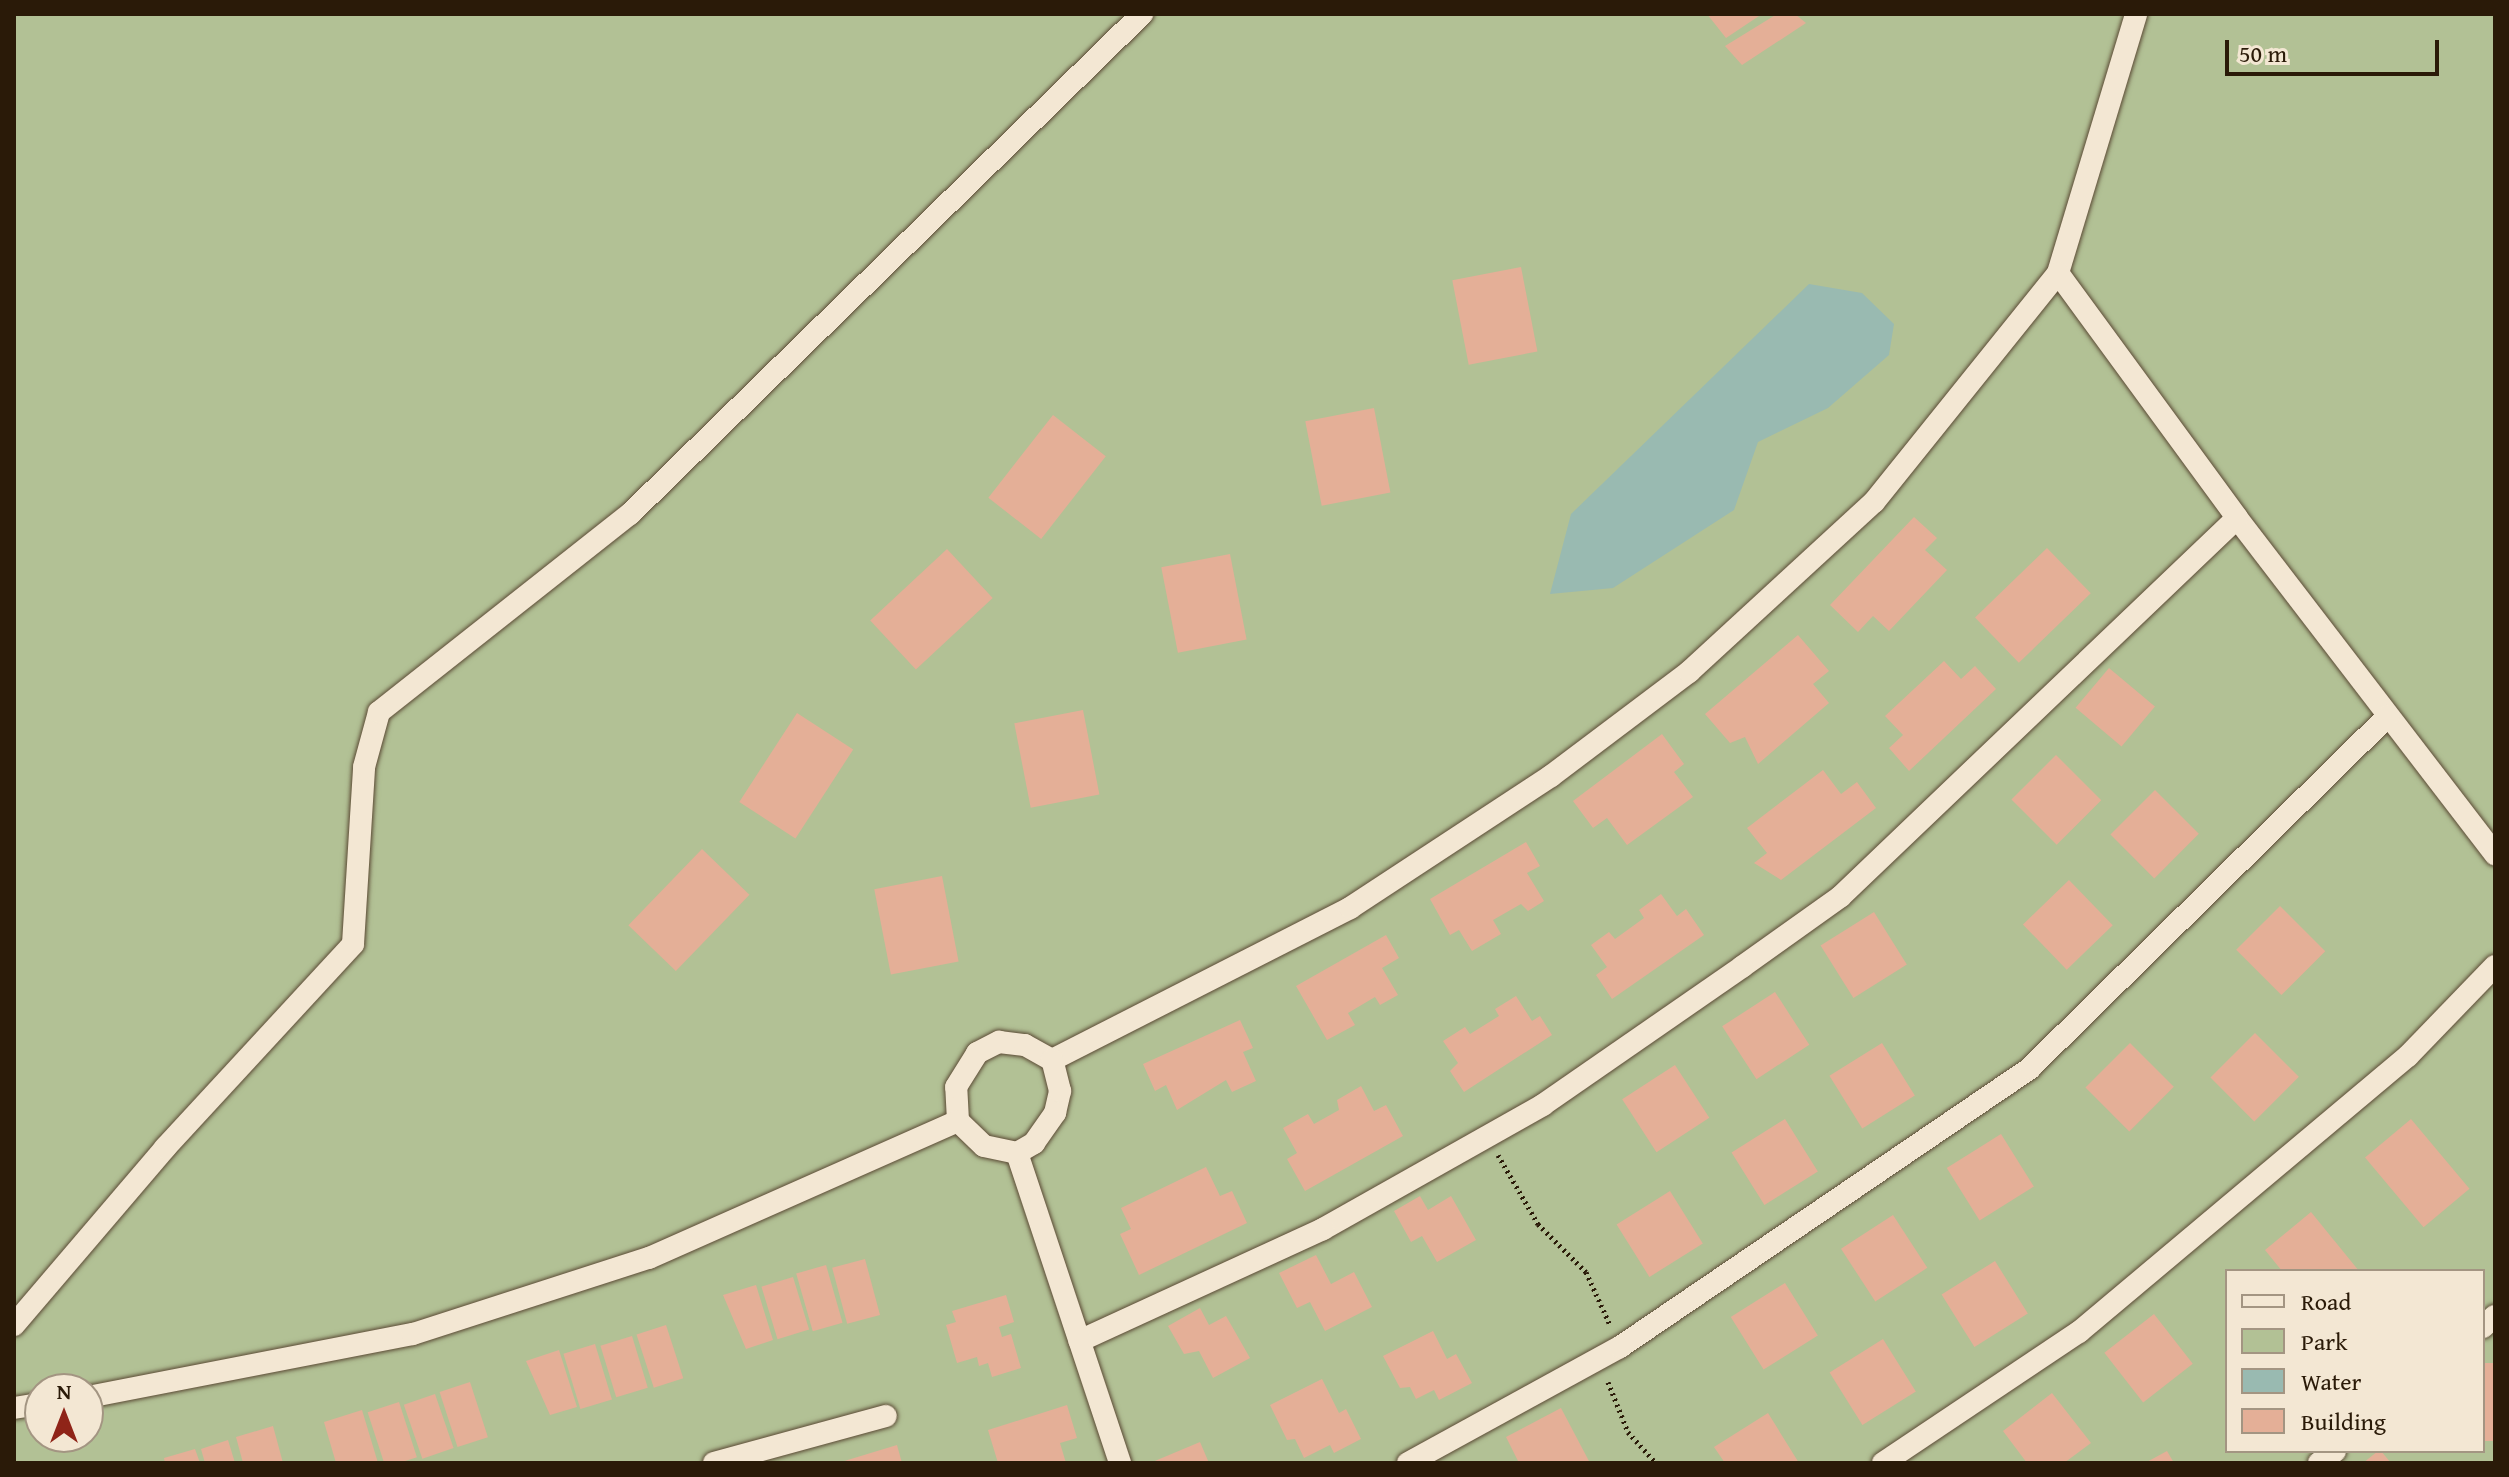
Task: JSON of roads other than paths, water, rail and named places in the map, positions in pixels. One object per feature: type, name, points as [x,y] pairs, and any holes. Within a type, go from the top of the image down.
[{"type":"street","points":[[14,1325],[165,1148],[353,944],[364,767],[379,712],[630,514],[1142,14]]},
{"type":"street","points":[[1052,1060],[1350,908],[1551,776],[1689,672],[1874,502],[2058,273],[2136,14]]},
{"type":"street","points":[[2058,273],[2237,518],[2495,854]]},
{"type":"street","points":[[1079,1341],[1323,1229],[1543,1105],[1840,897],[2237,518]]},
{"type":"street","points":[[1408,1463],[1620,1347],[2030,1068],[2388,716]]},
{"type":"street","points":[[1883,1463],[2079,1332],[2408,1056],[2495,966]]},
{"type":"street","points":[[999,1042],[1025,1045],[1052,1060],[1060,1091],[1055,1113],[1034,1143],[1017,1153],[984,1146],[958,1121],[956,1087],[963,1068],[977,1053],[999,1042]]},
{"type":"street","points":[[104,1394],[413,1334],[649,1258],[958,1121]]},
{"type":"street","points":[[1017,1153],[1120,1463]]},
{"type":"street","points":[[714,1463],[886,1416]]},
{"type":"water","points":[[1809,284],[1862,293],[1894,324],[1889,355],[1828,408],[1758,442],[1734,510],[1613,588],[1550,594],[1571,514]]}]
